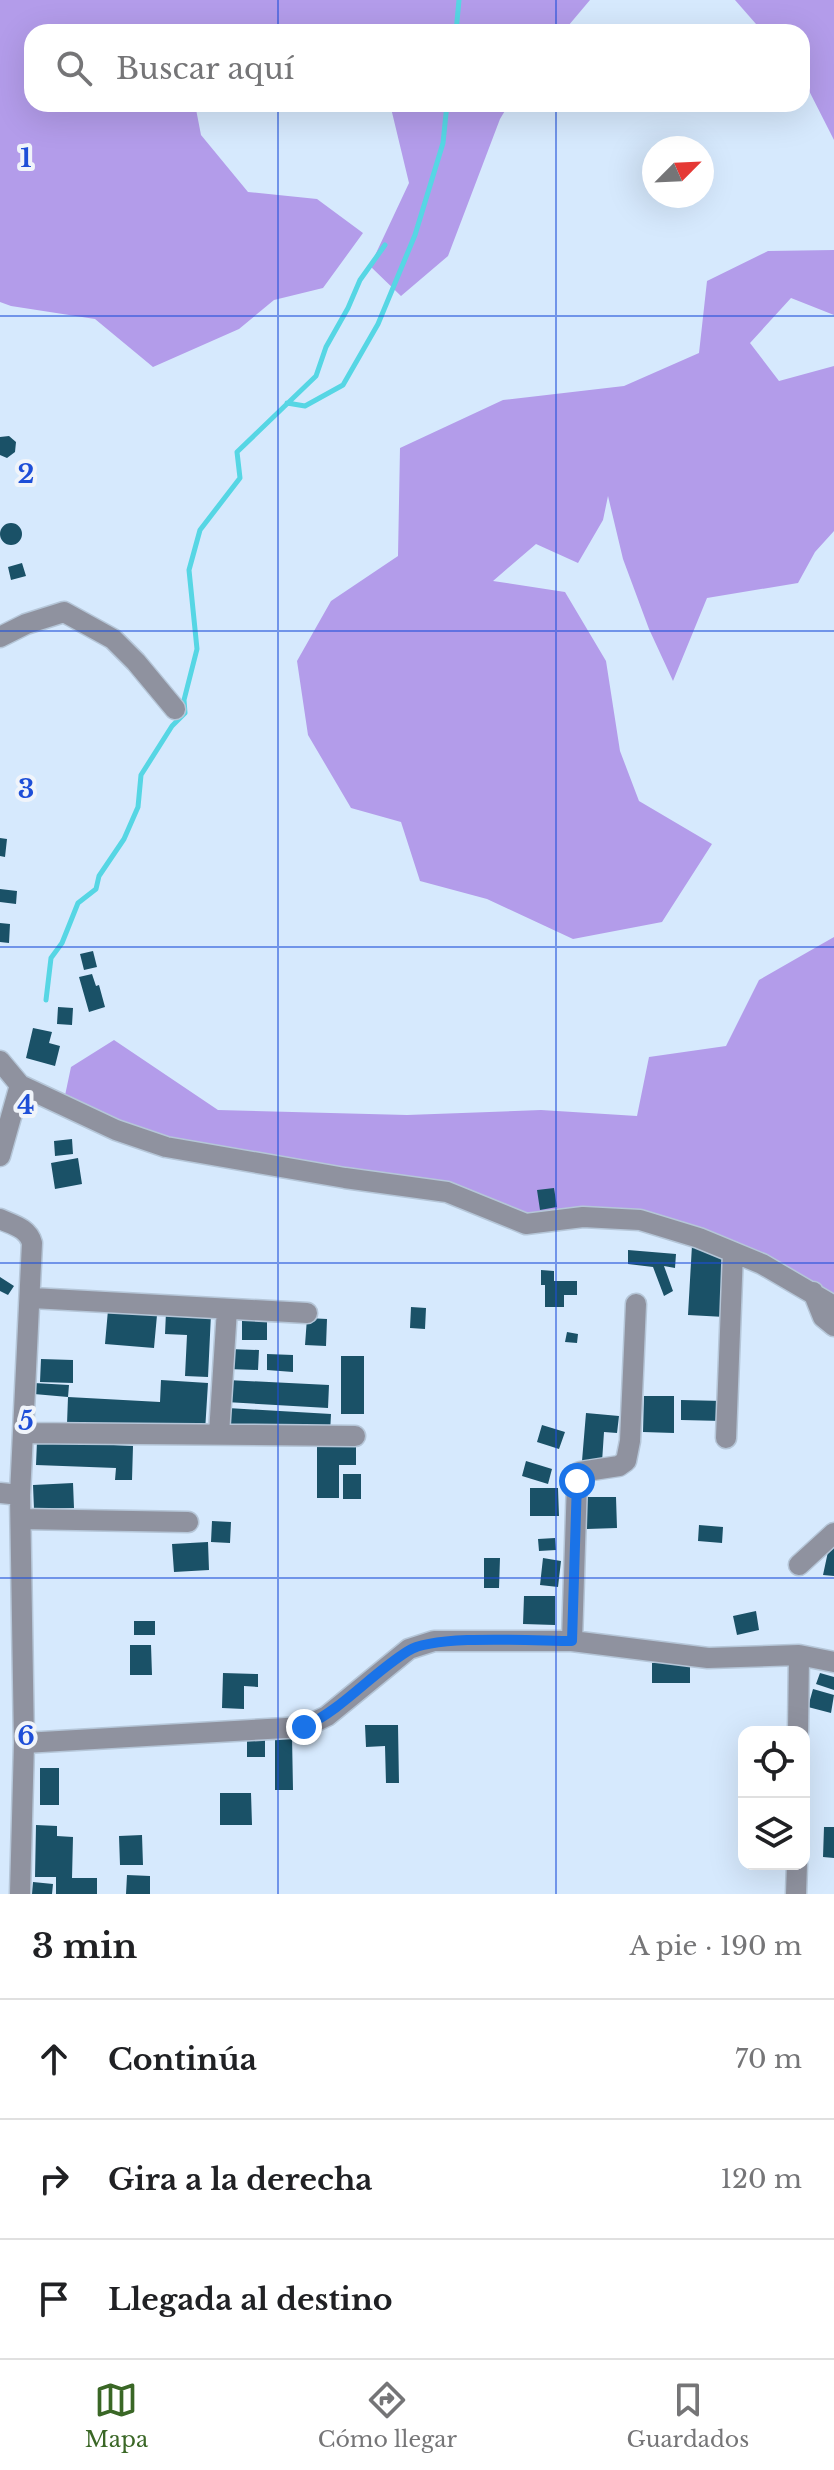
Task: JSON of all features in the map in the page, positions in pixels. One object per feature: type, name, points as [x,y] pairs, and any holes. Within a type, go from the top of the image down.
[{"type":"street","points":[[0,637],[26,624],[64,612],[113,639],[175,709]]},
{"type":"street","points":[[0,1061],[20,1085],[116,1130],[166,1147],[447,1192],[526,1224],[583,1217],[640,1220],[699,1238],[762,1264],[834,1306]]},
{"type":"street","points":[[0,1156],[20,1085]]},
{"type":"street","points":[[0,1219],[30,1235],[32,1298],[24,1433],[10,1494],[21,1519],[24,1743],[20,1894]]},
{"type":"street","points":[[726,1438],[733,1252]]},
{"type":"street","points":[[813,1292],[823,1317],[834,1326]]},
{"type":"street","points":[[32,1298],[307,1313]]},
{"type":"street","points":[[572,1641],[577,1481],[580,1472],[619,1466],[626,1461],[630,1441],[636,1304]]},
{"type":"street","points":[[219,1434],[227,1309]]},
{"type":"street","points":[[24,1433],[355,1436]]},
{"type":"street","points":[[21,1519],[188,1522]]},
{"type":"street","points":[[799,1565],[834,1533]]},
{"type":"street","points":[[24,1743],[304,1727],[327,1716],[409,1649],[434,1641],[572,1641],[708,1658],[799,1655],[834,1662]]},
{"type":"street","points":[[798,1726],[799,1655]]},
{"type":"street","points":[[796,1894],[797,1870]]},
{"type":"shaded area","points":[[0,0],[590,0],[570,24],[24,24],[24,112],[197,112],[201,135],[248,192],[317,199],[363,233],[323,288],[274,300],[239,329],[153,367],[95,319],[0,302]]},
{"type":"shaded area","points":[[735,0],[834,0],[834,140],[810,93],[810,24],[756,24]]},
{"type":"shaded area","points":[[392,112],[504,112],[448,256],[401,296],[370,266],[409,183]]},
{"type":"shaded area","points":[[834,250],[834,315],[791,298],[750,343],[779,381],[834,366],[834,531],[815,552],[798,583],[707,598],[673,681],[649,629],[623,559],[608,496],[603,520],[578,563],[536,544],[493,581],[565,592],[606,661],[620,751],[639,801],[712,844],[662,922],[573,939],[487,899],[420,881],[401,822],[351,808],[308,735],[297,661],[331,601],[398,556],[400,448],[503,400],[624,386],[699,353],[707,281],[768,251]]},
{"type":"shaded area","points":[[834,937],[834,1306],[640,1220],[526,1224],[447,1192],[229,1159],[63,1105],[71,1067],[114,1040],[218,1110],[407,1115],[541,1110],[637,1116],[649,1057],[726,1046],[759,980]]},
{"type":"building","points":[[9,436],[16,442],[15,452],[7,458],[0,455],[0,437]]},
{"type":"building","points":[[11,523],[22,534],[11,545],[0,534]]},
{"type":"building","points":[[22,563],[26,576],[11,580],[8,567]]},
{"type":"building","points":[[0,838],[7,839],[5,857],[0,856]]},
{"type":"building","points":[[0,889],[17,891],[16,904],[0,902]]},
{"type":"building","points":[[0,923],[10,924],[9,943],[0,942]]},
{"type":"building","points":[[93,951],[97,967],[84,970],[80,954]]},
{"type":"building","points":[[92,974],[96,986],[99,985],[105,1007],[89,1012],[79,977]]},
{"type":"building","points":[[58,1007],[73,1008],[72,1025],[57,1024]]},
{"type":"building","points":[[33,1028],[52,1032],[49,1043],[60,1046],[55,1066],[26,1058]]},
{"type":"building","points":[[72,1139],[73,1154],[55,1156],[54,1141]]},
{"type":"building","points":[[78,1158],[82,1184],[55,1189],[51,1163]]},
{"type":"building","points":[[554,1188],[557,1207],[540,1210],[537,1190]]},
{"type":"building","points":[[692,1245],[728,1258],[725,1317],[688,1315]]},
{"type":"building","points":[[628,1250],[676,1254],[675,1268],[664,1266],[673,1291],[664,1296],[653,1267],[628,1264]]},
{"type":"building","points":[[541,1270],[554,1271],[554,1281],[577,1281],[577,1295],[564,1295],[564,1307],[545,1307]]},
{"type":"building","points":[[0,1277],[14,1286],[8,1295],[0,1291]]},
{"type":"building","points":[[411,1307],[426,1308],[425,1329],[410,1328]]},
{"type":"building","points":[[108,1310],[157,1315],[154,1348],[105,1344]]},
{"type":"building","points":[[166,1312],[211,1314],[208,1377],[185,1376],[187,1335],[165,1334]]},
{"type":"building","points":[[242,1317],[267,1317],[267,1340],[242,1340]]},
{"type":"building","points":[[307,1318],[327,1319],[326,1346],[305,1345]]},
{"type":"building","points":[[567,1332],[578,1334],[577,1343],[565,1342]]},
{"type":"building","points":[[229,1349],[259,1350],[258,1370],[228,1369]]},
{"type":"building","points":[[267,1354],[293,1355],[293,1372],[267,1370]]},
{"type":"building","points":[[341,1356],[364,1356],[364,1414],[341,1414]]},
{"type":"building","points":[[41,1359],[73,1360],[73,1383],[40,1382]]},
{"type":"building","points":[[161,1380],[208,1383],[205,1431],[67,1424],[68,1397],[160,1402]]},
{"type":"building","points":[[227,1380],[329,1385],[328,1408],[226,1402]]},
{"type":"building","points":[[34,1383],[69,1385],[68,1397],[34,1394]]},
{"type":"building","points":[[644,1396],[674,1396],[674,1433],[643,1432]]},
{"type":"building","points":[[681,1400],[723,1401],[723,1421],[681,1420]]},
{"type":"building","points":[[228,1408],[331,1414],[330,1433],[227,1428]]},
{"type":"building","points":[[586,1413],[619,1416],[617,1433],[604,1432],[602,1462],[582,1461]]},
{"type":"building","points":[[542,1425],[565,1432],[559,1449],[537,1442]]},
{"type":"building","points":[[317,1440],[356,1441],[356,1465],[339,1465],[339,1498],[317,1498]]},
{"type":"building","points":[[37,1441],[133,1446],[132,1480],[115,1480],[116,1468],[36,1465]]},
{"type":"building","points":[[526,1461],[552,1469],[548,1484],[522,1476]]},
{"type":"building","points":[[343,1474],[361,1474],[361,1499],[343,1499]]},
{"type":"building","points":[[73,1483],[74,1508],[34,1509],[33,1485]]},
{"type":"building","points":[[530,1488],[558,1488],[559,1516],[530,1516]]},
{"type":"building","points":[[587,1497],[616,1497],[617,1528],[587,1529]]},
{"type":"building","points":[[212,1521],[231,1522],[230,1543],[211,1542]]},
{"type":"building","points":[[699,1525],[723,1527],[722,1543],[698,1541]]},
{"type":"building","points":[[555,1538],[556,1550],[539,1551],[538,1539]]},
{"type":"building","points":[[208,1542],[209,1570],[174,1572],[172,1544]]},
{"type":"building","points":[[834,1545],[834,1576],[823,1575],[829,1547]]},
{"type":"building","points":[[484,1558],[500,1558],[499,1588],[484,1588]]},
{"type":"building","points":[[543,1558],[561,1561],[558,1587],[540,1585]]},
{"type":"building","points":[[524,1596],[555,1596],[555,1625],[523,1624]]},
{"type":"building","points":[[756,1611],[759,1630],[737,1635],[733,1616]]},
{"type":"building","points":[[134,1621],[155,1621],[155,1635],[134,1635]]},
{"type":"building","points":[[130,1645],[151,1645],[152,1675],[130,1675]]},
{"type":"building","points":[[652,1663],[690,1663],[690,1683],[652,1683]]},
{"type":"building","points":[[223,1673],[258,1674],[258,1687],[244,1686],[244,1709],[222,1708]]},
{"type":"building","points":[[820,1673],[834,1677],[834,1690],[816,1684]]},
{"type":"building","points":[[813,1689],[834,1695],[831,1713],[808,1707]]},
{"type":"building","points":[[365,1725],[398,1725],[399,1783],[386,1783],[385,1746],[366,1747]]},
{"type":"building","points":[[275,1736],[292,1736],[293,1790],[275,1790]]},
{"type":"building","points":[[247,1738],[265,1738],[265,1757],[247,1757]]},
{"type":"building","points":[[40,1768],[59,1768],[59,1805],[40,1805]]},
{"type":"building","points":[[220,1793],[251,1793],[252,1825],[220,1825]]},
{"type":"building","points":[[36,1825],[57,1826],[57,1836],[73,1837],[72,1878],[97,1878],[97,1894],[56,1894],[56,1877],[35,1877]]},
{"type":"building","points":[[824,1827],[834,1827],[834,1858],[823,1857]]},
{"type":"building","points":[[142,1835],[143,1865],[120,1865],[119,1836]]},
{"type":"building","points":[[127,1875],[150,1876],[150,1894],[126,1894]]},
{"type":"building","points":[[33,1882],[53,1884],[52,1894],[32,1894]]},
{"type":"waterway","points":[[457,24],[459,0]]},
{"type":"waterway","points":[[287,403],[305,406],[343,385],[378,324],[415,235],[443,143],[446,112]]},
{"type":"waterway","points":[[46,1000],[51,958],[62,943],[78,903],[96,889],[99,876],[124,839],[138,807],[141,775],[172,726],[185,713],[184,700],[197,649],[189,570],[200,530],[240,478],[237,452],[316,376],[326,347],[360,280],[385,245]]},
{"type":"route","points":[[304,1727],[327,1716],[409,1649],[434,1641],[572,1641],[577,1481]]}]
